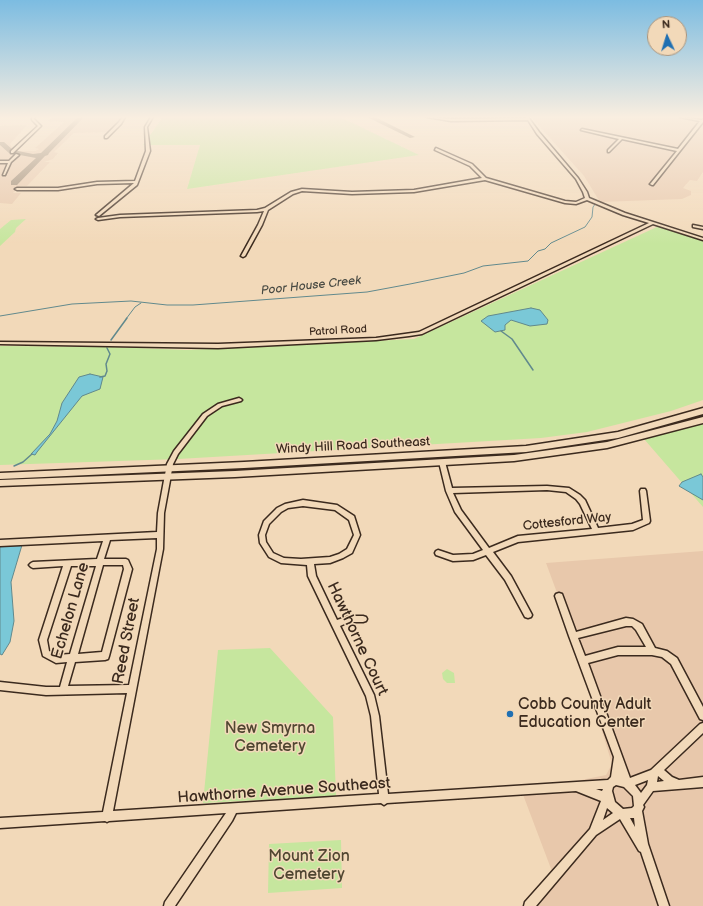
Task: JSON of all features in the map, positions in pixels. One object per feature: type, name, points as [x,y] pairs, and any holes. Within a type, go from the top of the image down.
[{"type":"main road","name":"Windy Hill Road Southeast","points":[[0,484],[532,448],[618,434],[703,412]]},
{"type":"main road","name":"Windy Hill Road Southeast","points":[[0,476],[169,473],[506,458],[580,450],[629,441],[703,420]]},
{"type":"street","points":[[4,174],[12,159]]},
{"type":"street","points":[[145,159],[133,187],[98,217],[253,212],[266,209],[280,198],[296,191],[352,193],[408,192],[485,179],[565,202],[578,202],[587,199],[653,224],[703,239]]},
{"type":"street","points":[[457,159],[471,166],[485,179]]},
{"type":"street","points":[[561,159],[577,179],[585,192],[587,199]]},
{"type":"street","points":[[652,184],[672,159]]},
{"type":"street","points":[[0,162],[10,162]]},
{"type":"street","points":[[17,190],[58,189],[104,183],[136,182]]},
{"type":"street","points":[[243,256],[260,225],[266,209]]},
{"type":"street","name":"Patrol Road","points":[[0,344],[224,346],[376,339],[420,333],[653,224]]},
{"type":"street","points":[[694,226],[703,228]]},
{"type":"street","name":"Reed Street","points":[[107,818],[161,535],[161,513],[169,473],[176,453],[205,415],[220,406],[239,400]]},
{"type":"street","points":[[442,462],[449,491],[458,512],[508,578],[528,615]]},
{"type":"street","points":[[449,491],[547,488],[567,490],[583,502],[596,531]]},
{"type":"street","name":"Cottesford Way","points":[[438,552],[453,558],[480,556],[518,539],[633,527],[647,521],[643,491]]},
{"type":"street","points":[[295,504],[325,505],[346,512],[352,518],[357,535],[350,551],[330,560],[310,562],[282,561],[271,555],[263,542],[262,535],[266,523],[280,510],[295,504]]},
{"type":"street","points":[[0,543],[161,535]]},
{"type":"street","name":"Echelon Lane","points":[[63,691],[107,538]]},
{"type":"street","points":[[33,565],[126,562],[128,564],[108,650],[105,656],[56,659],[46,653],[43,640],[68,564]]},
{"type":"street","name":"Hawthorne Court","points":[[310,562],[312,576],[370,695],[373,706],[384,800]]},
{"type":"street","points":[[559,596],[617,760],[628,783],[637,794],[640,832],[664,906]]},
{"type":"street","points":[[335,624],[349,618],[363,619]]},
{"type":"street","points":[[573,636],[626,622],[633,622],[639,627],[652,651]]},
{"type":"street","points":[[582,661],[618,651],[652,651],[664,654],[674,661],[703,716]]},
{"type":"street","points":[[0,686],[46,691],[132,689]]},
{"type":"street","points":[[612,782],[628,783],[656,772],[703,727]]},
{"type":"street","points":[[593,832],[612,782],[617,760]]},
{"type":"street","points":[[656,772],[676,783]]},
{"type":"street","points":[[529,906],[593,832],[621,813],[631,814],[651,787],[656,772]]},
{"type":"street","name":"Hawthorne Avenue Southeast","points":[[0,823],[107,818],[384,800],[612,782]]},
{"type":"street","points":[[651,787],[676,783],[703,782]]},
{"type":"street","name":"Hawthorne Avenue Southeast","points":[[569,786],[588,790],[601,796],[607,796]]},
{"type":"street","points":[[607,796],[611,805],[621,813],[647,854]]},
{"type":"street","points":[[170,906],[229,818],[232,810]]},
{"type":"shaded area","points":[[0,159],[52,159],[44,162],[50,162],[27,186],[20,186],[13,193],[21,193],[12,204],[0,203]]},
{"type":"shaded area","points":[[569,159],[703,159],[703,172],[697,181],[690,180],[683,188],[691,191],[691,195],[682,199],[600,202],[584,176]]},
{"type":"shaded area","points":[[703,551],[703,906],[526,906],[553,874],[522,792],[606,775],[612,764],[573,636],[546,563]]},
{"type":"green space","points":[[196,159],[390,159],[187,189]]},
{"type":"green space","points":[[26,219],[0,246],[0,229],[11,220]]},
{"type":"green space","points":[[659,226],[703,241],[703,400],[671,411],[587,432],[541,438],[178,459],[0,465],[0,346],[110,347],[187,350],[414,339]]},
{"type":"green space","points":[[703,423],[703,507],[644,439]]},
{"type":"green space","name":"New Smyrna Cemetery","points":[[270,648],[333,717],[336,796],[203,803],[218,650]]},
{"type":"green space","points":[[447,669],[454,673],[455,683],[447,683],[443,679],[442,673]]},
{"type":"green space","name":"Mount Zion Cemetery","points":[[341,840],[342,888],[268,893],[269,844]]},
{"type":"water","points":[[531,308],[540,310],[548,320],[547,324],[530,326],[511,320],[505,325],[505,330],[495,332],[481,321],[488,316]]},
{"type":"water","points":[[90,374],[103,377],[100,389],[82,396],[35,455],[31,454],[50,434],[57,421],[62,403],[79,377]]},
{"type":"water","points":[[701,474],[703,477],[703,500],[679,486],[682,482]]},
{"type":"water","points":[[22,545],[11,582],[14,621],[10,642],[2,655],[0,654],[0,546]]},
{"type":"waterway","name":"Poor House Creek","points":[[0,316],[72,304],[131,301],[167,305],[193,305],[367,292],[410,284],[464,273],[483,266],[528,261],[538,251],[545,249],[551,243],[585,227],[592,217],[593,207],[596,203]]},
{"type":"waterway","points":[[126,319],[135,307],[141,303]]},
{"type":"waterway","points":[[111,340],[127,318]]},
{"type":"waterway","points":[[501,331],[512,339],[533,370]]},
{"type":"waterway","points":[[100,377],[105,376],[107,371],[106,364],[110,354],[107,348]]},
{"type":"waterway","points":[[14,466],[23,462],[32,454]]},
{"type":"taxiway","points":[[14,183],[38,159]]},
{"type":"place","name":"Cobb County Adult Education Center","points":[[510,714]]}]
